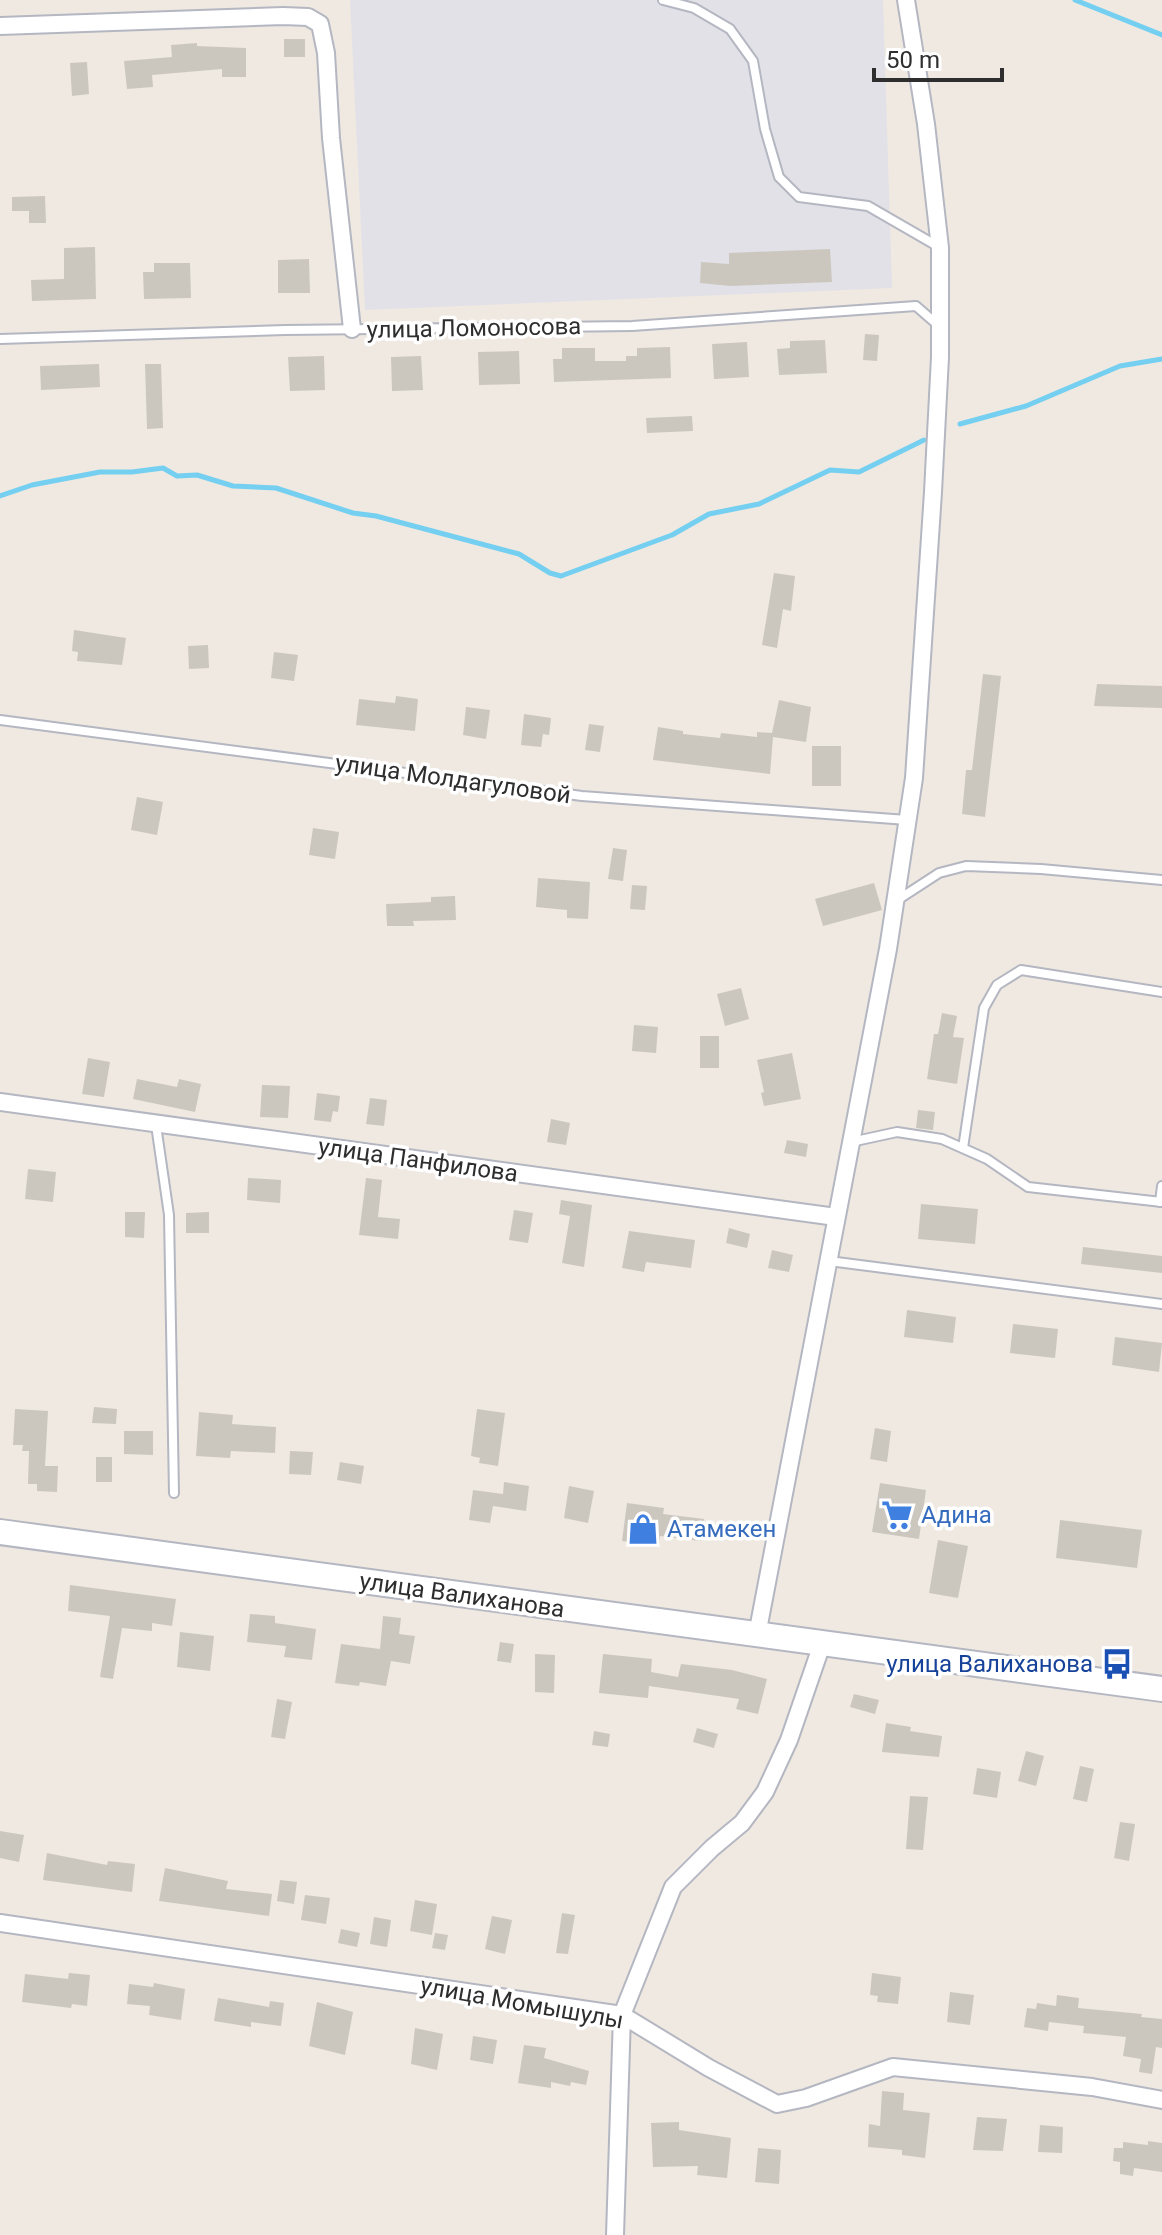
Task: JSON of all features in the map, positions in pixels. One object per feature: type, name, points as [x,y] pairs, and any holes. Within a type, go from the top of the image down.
[{"type":"main road","name":"улица Валиханова","points":[[0,1532],[1162,1689]]},
{"type":"street","points":[[757,1635],[895,901],[914,778],[931,524],[940,327],[940,248],[926,124],[906,0]]},
{"type":"street","points":[[0,26],[283,16],[308,17],[320,24],[326,53],[331,138],[352,329]]},
{"type":"street","name":"улица Панфилова","points":[[0,1102],[836,1217]]},
{"type":"street","points":[[615,2235],[622,2015],[673,1887],[742,1823],[765,1792],[789,1740],[822,1644]]},
{"type":"street","name":"улица Момышулы","points":[[0,1923],[622,2015],[709,2068],[777,2104],[806,2098],[893,2067],[1092,2087],[1162,2100]]},
{"type":"lane","points":[[663,0],[694,8],[730,29],[753,61],[765,129],[779,177],[799,197],[868,206],[940,248]]},
{"type":"lane","name":"улица Ломоносова","points":[[0,339],[352,329],[632,326],[916,306],[940,327]]},
{"type":"lane","name":"улица Молдагуловой","points":[[0,720],[582,796],[907,820]]},
{"type":"lane","points":[[895,901],[939,873],[966,866],[1162,880]]},
{"type":"lane","points":[[963,1148],[984,1008],[997,985],[1021,970],[1162,992]]},
{"type":"lane","points":[[156,1124],[169,1215],[174,1493]]},
{"type":"lane","points":[[850,1142],[897,1132],[942,1139],[987,1159],[1028,1187],[1161,1202],[1162,1186]]},
{"type":"lane","points":[[828,1261],[1162,1304]]},
{"type":"shaded area","points":[[350,0],[883,0],[892,288],[365,310]]},
{"type":"building","points":[[284,39],[305,39],[305,57],[284,57]]},
{"type":"building","points":[[197,43],[197,46],[246,48],[246,77],[222,77],[222,69],[152,75],[153,87],[127,89],[124,61],[172,57],[171,45]]},
{"type":"building","points":[[87,62],[89,94],[72,96],[70,63]]},
{"type":"building","points":[[45,196],[46,223],[29,223],[29,211],[12,211],[12,197]]},
{"type":"building","points":[[95,247],[96,299],[32,301],[31,280],[64,279],[64,248]]},
{"type":"building","points":[[830,249],[832,282],[730,286],[700,283],[701,262],[729,264],[729,253]]},
{"type":"building","points":[[309,259],[310,293],[278,293],[278,260]]},
{"type":"building","points":[[154,263],[190,263],[191,298],[144,299],[143,272],[154,272]]},
{"type":"building","points":[[865,334],[879,335],[877,361],[863,360]]},
{"type":"building","points":[[825,340],[827,373],[779,375],[777,349],[790,348],[790,341]]},
{"type":"building","points":[[747,342],[749,377],[714,379],[712,344]]},
{"type":"building","points":[[670,347],[671,378],[554,382],[553,359],[562,359],[562,348],[595,348],[595,361],[626,361],[626,356],[637,356],[637,348]]},
{"type":"building","points":[[519,351],[520,384],[479,385],[478,352]]},
{"type":"building","points":[[324,356],[325,390],[290,391],[288,357]]},
{"type":"building","points":[[421,356],[423,390],[392,391],[391,357]]},
{"type":"building","points":[[99,364],[100,387],[41,390],[40,366]]},
{"type":"building","points":[[145,364],[161,364],[163,428],[147,429]]},
{"type":"building","points":[[692,416],[693,431],[647,433],[646,418]]},
{"type":"building","points":[[774,573],[795,576],[791,611],[783,609],[777,648],[762,645]]},
{"type":"building","points":[[74,630],[126,638],[122,665],[77,661],[78,652],[72,651]]},
{"type":"building","points":[[208,645],[209,668],[189,669],[188,646]]},
{"type":"building","points":[[274,652],[298,655],[294,681],[271,678]]},
{"type":"building","points":[[983,674],[1001,676],[985,817],[962,814],[966,770],[972,770]]},
{"type":"building","points":[[1097,684],[1162,686],[1162,708],[1094,706]]},
{"type":"building","points":[[396,696],[418,699],[415,731],[356,725],[359,699],[395,703]]},
{"type":"building","points":[[779,700],[811,707],[806,742],[773,737],[770,774],[653,760],[658,727],[683,731],[683,734],[720,738],[721,733],[757,737],[757,732],[772,733]]},
{"type":"building","points":[[466,707],[490,710],[486,739],[463,735]]},
{"type":"building","points":[[524,714],[551,718],[549,735],[543,734],[541,747],[521,745]]},
{"type":"building","points":[[589,724],[604,726],[600,752],[585,750]]},
{"type":"building","points":[[812,746],[841,746],[841,786],[812,786]]},
{"type":"building","points":[[137,797],[163,802],[157,835],[131,830]]},
{"type":"building","points":[[313,828],[339,832],[335,859],[309,855]]},
{"type":"building","points":[[613,848],[627,850],[623,881],[608,879]]},
{"type":"building","points":[[538,878],[590,882],[588,919],[567,918],[567,910],[536,907]]},
{"type":"building","points":[[874,883],[882,910],[823,926],[815,899]]},
{"type":"building","points":[[632,885],[647,886],[645,910],[630,909]]},
{"type":"building","points":[[455,896],[456,920],[413,921],[414,926],[387,926],[386,904],[431,902],[431,897]]},
{"type":"building","points":[[741,988],[749,1019],[725,1026],[717,994]]},
{"type":"building","points":[[942,1013],[957,1016],[953,1037],[964,1038],[957,1084],[927,1079],[934,1034],[938,1034]]},
{"type":"building","points":[[634,1025],[658,1027],[656,1053],[632,1051]]},
{"type":"building","points":[[700,1036],[719,1036],[719,1068],[700,1068]]},
{"type":"building","points":[[792,1053],[801,1099],[764,1106],[757,1060]]},
{"type":"building","points":[[88,1058],[110,1062],[104,1097],[82,1094]]},
{"type":"building","points":[[137,1079],[177,1087],[179,1079],[201,1084],[195,1112],[133,1099]]},
{"type":"building","points":[[262,1085],[290,1086],[288,1118],[260,1117]]},
{"type":"building","points":[[317,1093],[340,1096],[338,1112],[333,1111],[331,1122],[314,1120]]},
{"type":"building","points":[[370,1098],[387,1100],[384,1126],[366,1124]]},
{"type":"building","points":[[918,1110],[935,1112],[933,1130],[916,1128]]},
{"type":"building","points":[[551,1119],[570,1123],[566,1145],[547,1142]]},
{"type":"building","points":[[787,1140],[808,1144],[806,1157],[784,1153]]},
{"type":"building","points":[[28,1169],[56,1172],[53,1202],[25,1199]]},
{"type":"building","points":[[248,1178],[281,1180],[280,1203],[247,1200]]},
{"type":"building","points":[[366,1178],[382,1180],[378,1217],[400,1219],[398,1239],[359,1235]]},
{"type":"building","points":[[561,1200],[592,1205],[584,1267],[562,1263],[570,1216],[559,1214]]},
{"type":"building","points":[[921,1204],[978,1209],[975,1244],[918,1239]]},
{"type":"building","points":[[514,1210],[533,1213],[528,1243],[509,1240]]},
{"type":"building","points":[[125,1212],[145,1212],[144,1238],[125,1237]]},
{"type":"building","points":[[209,1212],[209,1233],[186,1233],[186,1213]]},
{"type":"building","points":[[729,1228],[750,1234],[747,1248],[726,1243]]},
{"type":"building","points":[[629,1231],[695,1240],[691,1268],[646,1262],[644,1272],[622,1268]]},
{"type":"building","points":[[1083,1247],[1162,1256],[1162,1273],[1081,1264]]},
{"type":"building","points":[[772,1250],[793,1255],[789,1272],[768,1268]]},
{"type":"building","points":[[907,1310],[956,1317],[953,1343],[904,1337]]},
{"type":"building","points":[[1013,1324],[1058,1329],[1055,1358],[1010,1353]]},
{"type":"building","points":[[1115,1337],[1162,1343],[1159,1372],[1112,1365]]},
{"type":"building","points":[[94,1407],[117,1409],[116,1424],[92,1423]]},
{"type":"building","points":[[15,1409],[48,1411],[45,1466],[58,1466],[57,1492],[37,1491],[37,1484],[28,1484],[29,1451],[22,1451],[23,1445],[13,1445]]},
{"type":"building","points":[[477,1409],[505,1413],[498,1466],[479,1463],[480,1458],[471,1456]]},
{"type":"building","points":[[199,1412],[233,1415],[232,1424],[276,1427],[275,1453],[231,1451],[230,1458],[196,1456]]},
{"type":"building","points":[[875,1428],[891,1431],[887,1462],[870,1459]]},
{"type":"building","points":[[124,1431],[153,1431],[153,1455],[124,1454]]},
{"type":"building","points":[[290,1451],[313,1452],[311,1475],[289,1474]]},
{"type":"building","points":[[96,1457],[112,1457],[112,1482],[96,1482]]},
{"type":"building","points":[[340,1462],[364,1466],[361,1484],[337,1480]]},
{"type":"building","points":[[504,1482],[529,1486],[526,1511],[493,1506],[490,1523],[469,1520],[473,1490],[503,1494]]},
{"type":"building","points":[[880,1483],[926,1490],[919,1539],[872,1532]]},
{"type":"building","points":[[569,1486],[594,1491],[588,1523],[564,1518]]},
{"type":"building","points":[[627,1503],[664,1508],[663,1514],[704,1519],[701,1541],[660,1536],[659,1546],[622,1541]]},
{"type":"building","points":[[1060,1520],[1142,1530],[1137,1568],[1056,1558]]},
{"type":"building","points":[[938,1540],[968,1546],[958,1598],[929,1593]]},
{"type":"building","points":[[70,1585],[176,1599],[172,1626],[152,1623],[152,1631],[122,1628],[113,1679],[100,1677],[110,1616],[68,1611]]},
{"type":"building","points":[[250,1614],[275,1616],[275,1623],[316,1629],[312,1660],[284,1657],[286,1646],[247,1642]]},
{"type":"building","points":[[383,1616],[401,1618],[399,1634],[415,1636],[410,1664],[391,1661],[386,1686],[360,1682],[359,1686],[335,1683],[341,1644],[380,1649]]},
{"type":"building","points":[[180,1632],[214,1636],[210,1671],[177,1667]]},
{"type":"building","points":[[500,1642],[514,1644],[511,1663],[497,1661]]},
{"type":"building","points":[[535,1654],[555,1655],[554,1693],[535,1692]]},
{"type":"building","points":[[603,1654],[652,1659],[651,1672],[678,1677],[681,1664],[732,1670],[767,1679],[758,1714],[736,1709],[739,1699],[649,1686],[648,1698],[599,1693]]},
{"type":"building","points":[[854,1694],[879,1700],[875,1714],[850,1707]]},
{"type":"building","points":[[277,1699],[292,1702],[285,1739],[271,1737]]},
{"type":"building","points":[[886,1723],[942,1736],[939,1757],[882,1752]]},
{"type":"building","points":[[697,1728],[718,1734],[714,1748],[693,1742]]},
{"type":"building","points":[[594,1731],[610,1734],[608,1747],[592,1745]]},
{"type":"building","points":[[1026,1751],[1044,1756],[1036,1786],[1018,1781]]},
{"type":"building","points":[[1080,1766],[1094,1769],[1087,1802],[1073,1799]]},
{"type":"building","points":[[977,1768],[1001,1772],[997,1798],[973,1794]]},
{"type":"building","points":[[910,1796],[928,1797],[923,1850],[906,1849]]},
{"type":"building","points":[[1120,1822],[1135,1824],[1129,1861],[1114,1858]]},
{"type":"building","points":[[0,1831],[24,1835],[19,1862],[0,1858]]},
{"type":"building","points":[[47,1853],[107,1865],[108,1861],[135,1864],[132,1892],[43,1880]]},
{"type":"building","points":[[165,1868],[228,1881],[226,1889],[272,1894],[269,1916],[159,1901]]},
{"type":"building","points":[[280,1880],[297,1882],[294,1904],[277,1901]]},
{"type":"building","points":[[305,1895],[330,1898],[326,1924],[301,1920]]},
{"type":"building","points":[[415,1900],[437,1904],[432,1935],[410,1931]]},
{"type":"building","points":[[562,1913],[575,1915],[568,1954],[556,1953]]},
{"type":"building","points":[[492,1916],[512,1920],[505,1954],[485,1949]]},
{"type":"building","points":[[374,1917],[391,1920],[387,1947],[370,1944]]},
{"type":"building","points":[[341,1929],[360,1933],[357,1947],[338,1943]]},
{"type":"building","points":[[435,1933],[448,1935],[445,1950],[432,1948]]},
{"type":"building","points":[[69,1973],[90,1975],[87,2006],[72,2004],[71,2008],[22,2002],[25,1974],[68,1979]]},
{"type":"building","points":[[872,1973],[901,1977],[898,2004],[877,2002],[878,1996],[870,1995]]},
{"type":"building","points":[[154,1983],[185,1989],[181,2020],[149,2015],[150,2006],[127,2004],[129,1984],[153,1987]]},
{"type":"building","points":[[950,1992],[974,1995],[970,2025],[947,2022]]},
{"type":"building","points":[[1057,1995],[1079,1998],[1078,2008],[1162,2019],[1162,2048],[1156,2047],[1152,2074],[1139,2072],[1141,2059],[1123,2056],[1126,2037],[1083,2033],[1084,2026],[1049,2022],[1048,2031],[1024,2027],[1027,2008],[1036,2009],[1037,2003],[1056,2006]]},
{"type":"building","points":[[218,1998],[269,2007],[270,2001],[284,2003],[281,2026],[251,2022],[251,2027],[214,2021]]},
{"type":"building","points":[[317,2002],[353,2012],[345,2055],[309,2046]]},
{"type":"building","points":[[415,2028],[443,2034],[437,2070],[411,2064]]},
{"type":"building","points":[[473,2036],[497,2040],[493,2064],[470,2060]]},
{"type":"building","points":[[524,2045],[546,2048],[544,2058],[589,2071],[586,2085],[551,2082],[551,2088],[518,2083]]},
{"type":"building","points":[[882,2091],[904,2093],[903,2110],[930,2113],[925,2158],[902,2155],[902,2150],[868,2147],[869,2124],[880,2126]]},
{"type":"building","points":[[977,2117],[1007,2119],[1003,2151],[973,2150]]},
{"type":"building","points":[[679,2122],[679,2130],[731,2138],[727,2178],[697,2175],[698,2166],[653,2167],[651,2123]]},
{"type":"building","points":[[1040,2125],[1063,2127],[1062,2153],[1038,2152]]},
{"type":"building","points":[[1148,2141],[1162,2143],[1162,2172],[1134,2168],[1133,2176],[1120,2174],[1120,2162],[1113,2161],[1114,2148],[1123,2148],[1123,2142],[1148,2145]]},
{"type":"building","points":[[758,2148],[781,2150],[779,2184],[755,2182]]},
{"type":"waterway","points":[[1075,0],[1162,35]]},
{"type":"waterway","points":[[960,424],[1026,406],[1120,366],[1162,359]]},
{"type":"waterway","points":[[0,496],[32,485],[100,472],[163,468],[177,476],[197,475],[233,486],[276,488],[353,513],[376,516],[519,554],[550,573],[561,576],[672,535],[709,514],[759,504],[830,470],[859,472],[924,440]]},
{"type":"place","name":"Адина","points":[[897,1515]]},
{"type":"place","name":"Атамекен","points":[[643,1529]]},
{"type":"place","name":"улица Валиханова","points":[[1117,1664]]}]
